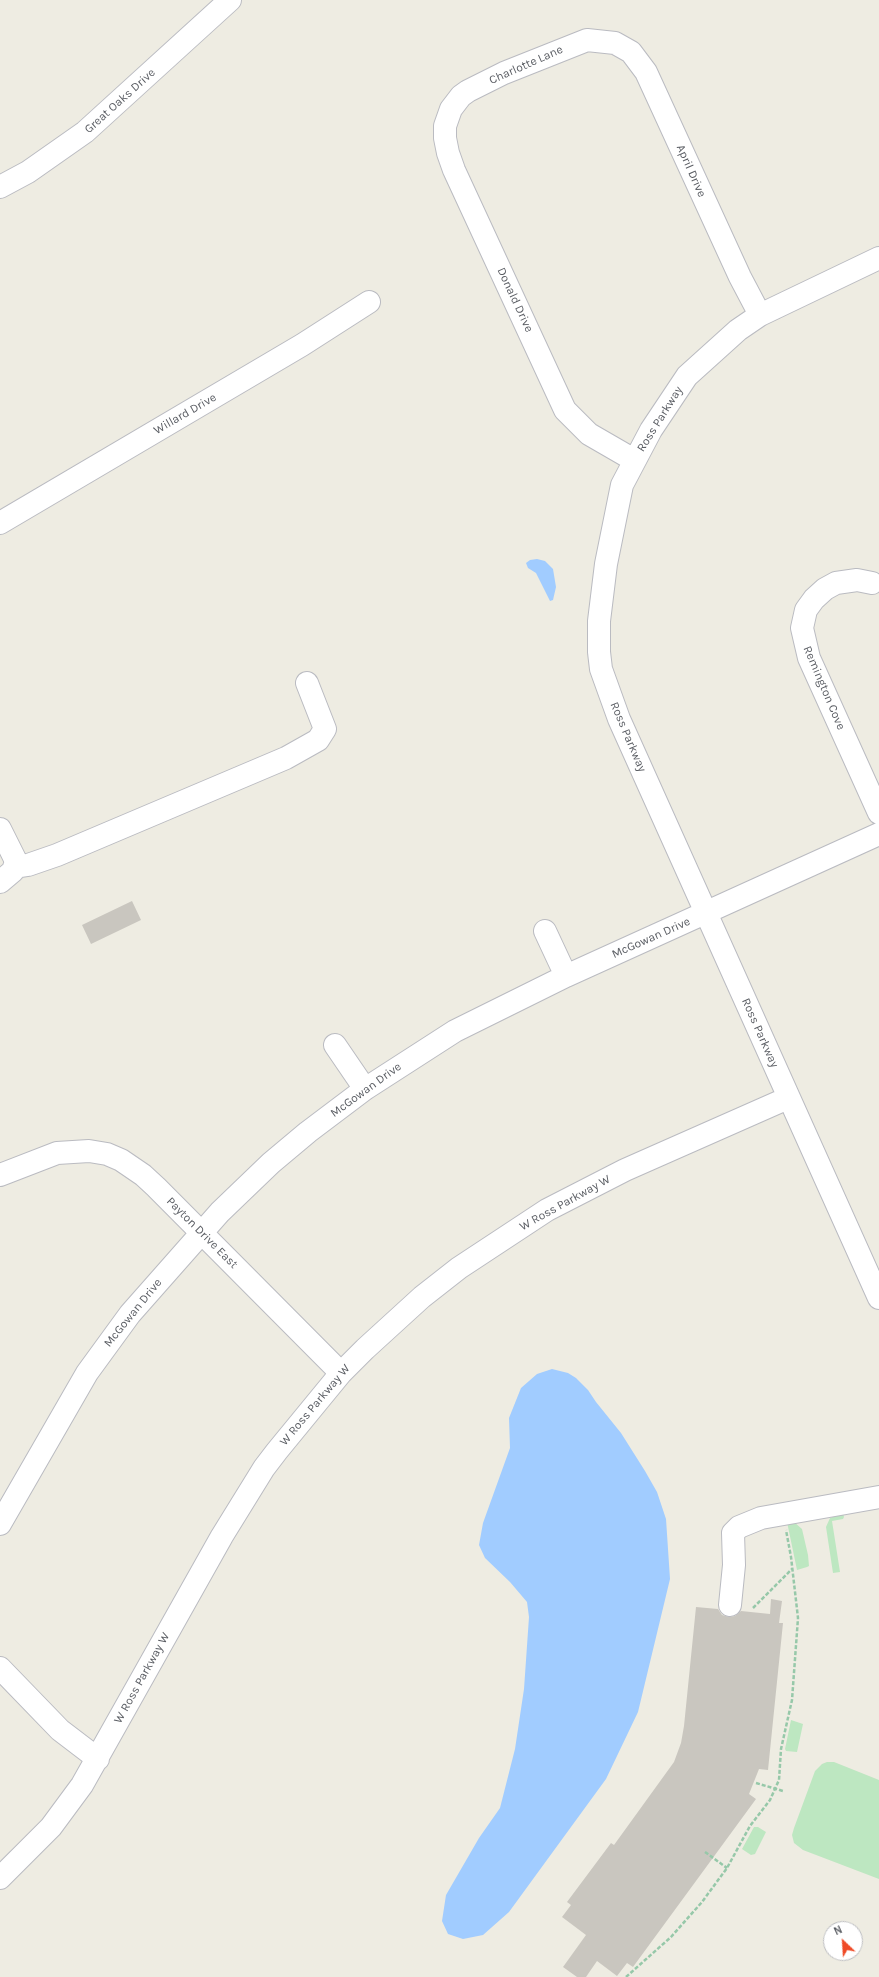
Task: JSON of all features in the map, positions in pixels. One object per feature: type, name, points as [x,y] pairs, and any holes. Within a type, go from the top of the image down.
[{"type":"street","name":"Great Oaks Drive","points":[[0,187],[28,172],[85,132],[230,0]]},
{"type":"street","name":"Charlotte Lane","points":[[451,109],[468,91],[504,73],[576,43],[587,40],[609,42]]},
{"type":"street","name":"April Drive","points":[[609,42],[622,46],[631,52],[646,72],[738,274],[760,314]]},
{"type":"street","name":"Donald Drive","points":[[451,109],[445,126],[445,138],[454,170],[565,410],[589,434],[634,460]]},
{"type":"street","name":"Ross Parkway","points":[[878,1292],[788,1098],[622,726],[601,669],[599,621],[606,564],[622,485],[651,430],[687,376],[738,330],[760,314],[879,258]]},
{"type":"street","name":"Willard Drive","points":[[0,524],[302,345],[369,302]]},
{"type":"street","name":"Remington Cove","points":[[872,583],[857,580],[836,584],[825,590],[814,599],[806,610],[802,628],[809,658],[879,813]]},
{"type":"street","points":[[5,877],[286,758],[318,740],[325,729],[307,683]]},
{"type":"street","points":[[0,829],[16,861],[5,877]]},
{"type":"street","name":"McGowan Drive","points":[[0,1524],[87,1373],[130,1314],[224,1208],[271,1164],[365,1088],[455,1031],[566,976],[879,834]]},
{"type":"street","points":[[545,931],[566,976]]},
{"type":"street","points":[[335,1045],[365,1088]]},
{"type":"street","name":"W Ross Parkway W","points":[[0,1878],[51,1827],[82,1786],[244,1499],[277,1451],[341,1373],[372,1342],[465,1263],[521,1226],[560,1203],[625,1170],[788,1098]]},
{"type":"street","name":"Payton Drive East","points":[[0,1175],[57,1153],[89,1151],[106,1154],[120,1160],[143,1175],[341,1373]]},
{"type":"street","points":[[730,1606],[734,1564],[734,1533],[739,1527],[747,1522],[879,1497]]},
{"type":"street","points":[[0,1668],[60,1730],[98,1759]]},
{"type":"path","points":[[626,1977],[671,1938],[702,1902],[727,1868],[750,1826],[770,1800],[779,1780],[781,1749],[792,1700],[797,1649],[798,1618],[792,1569],[786,1533],[781,1515]]},
{"type":"path","points":[[754,1608],[792,1569]]},
{"type":"path","points":[[756,1783],[783,1791]]},
{"type":"path","points":[[705,1852],[727,1868]]},
{"type":"green space","points":[[843,1513],[843,1519],[832,1521],[840,1572],[833,1573],[826,1527],[830,1518]]},
{"type":"green space","points":[[787,1522],[794,1522],[802,1529],[808,1555],[809,1566],[807,1567],[797,1570]]},
{"type":"green space","points":[[791,1720],[803,1724],[797,1752],[786,1751],[785,1749]]},
{"type":"green space","points":[[834,1762],[879,1780],[879,1879],[803,1850],[794,1843],[792,1835],[794,1828],[815,1771],[822,1764]]},
{"type":"green space","points":[[754,1827],[758,1827],[766,1832],[755,1854],[751,1855],[742,1849]]},
{"type":"water","points":[[537,559],[545,561],[553,569],[556,587],[553,600],[550,601],[536,573],[528,568],[526,563],[530,560]]},
{"type":"water","points":[[552,1369],[568,1373],[576,1378],[588,1390],[621,1433],[657,1492],[666,1519],[670,1579],[638,1712],[606,1779],[509,1912],[483,1935],[463,1939],[448,1934],[442,1921],[446,1895],[479,1838],[500,1808],[515,1749],[524,1689],[529,1617],[527,1602],[510,1582],[485,1558],[479,1545],[483,1523],[510,1448],[509,1418],[521,1388],[537,1374]]},
{"type":"building","points":[[132,901],[141,920],[91,944],[82,925]]},
{"type":"building","points":[[771,1599],[782,1601],[779,1623],[783,1623],[768,1770],[759,1769],[749,1794],[756,1799],[633,1967],[627,1963],[617,1976],[597,1961],[586,1977],[577,1977],[563,1967],[586,1935],[562,1917],[571,1905],[567,1902],[611,1843],[614,1845],[674,1762],[681,1743],[684,1726],[696,1607],[718,1609],[722,1615],[729,1617],[735,1616],[741,1611],[770,1614]]}]
